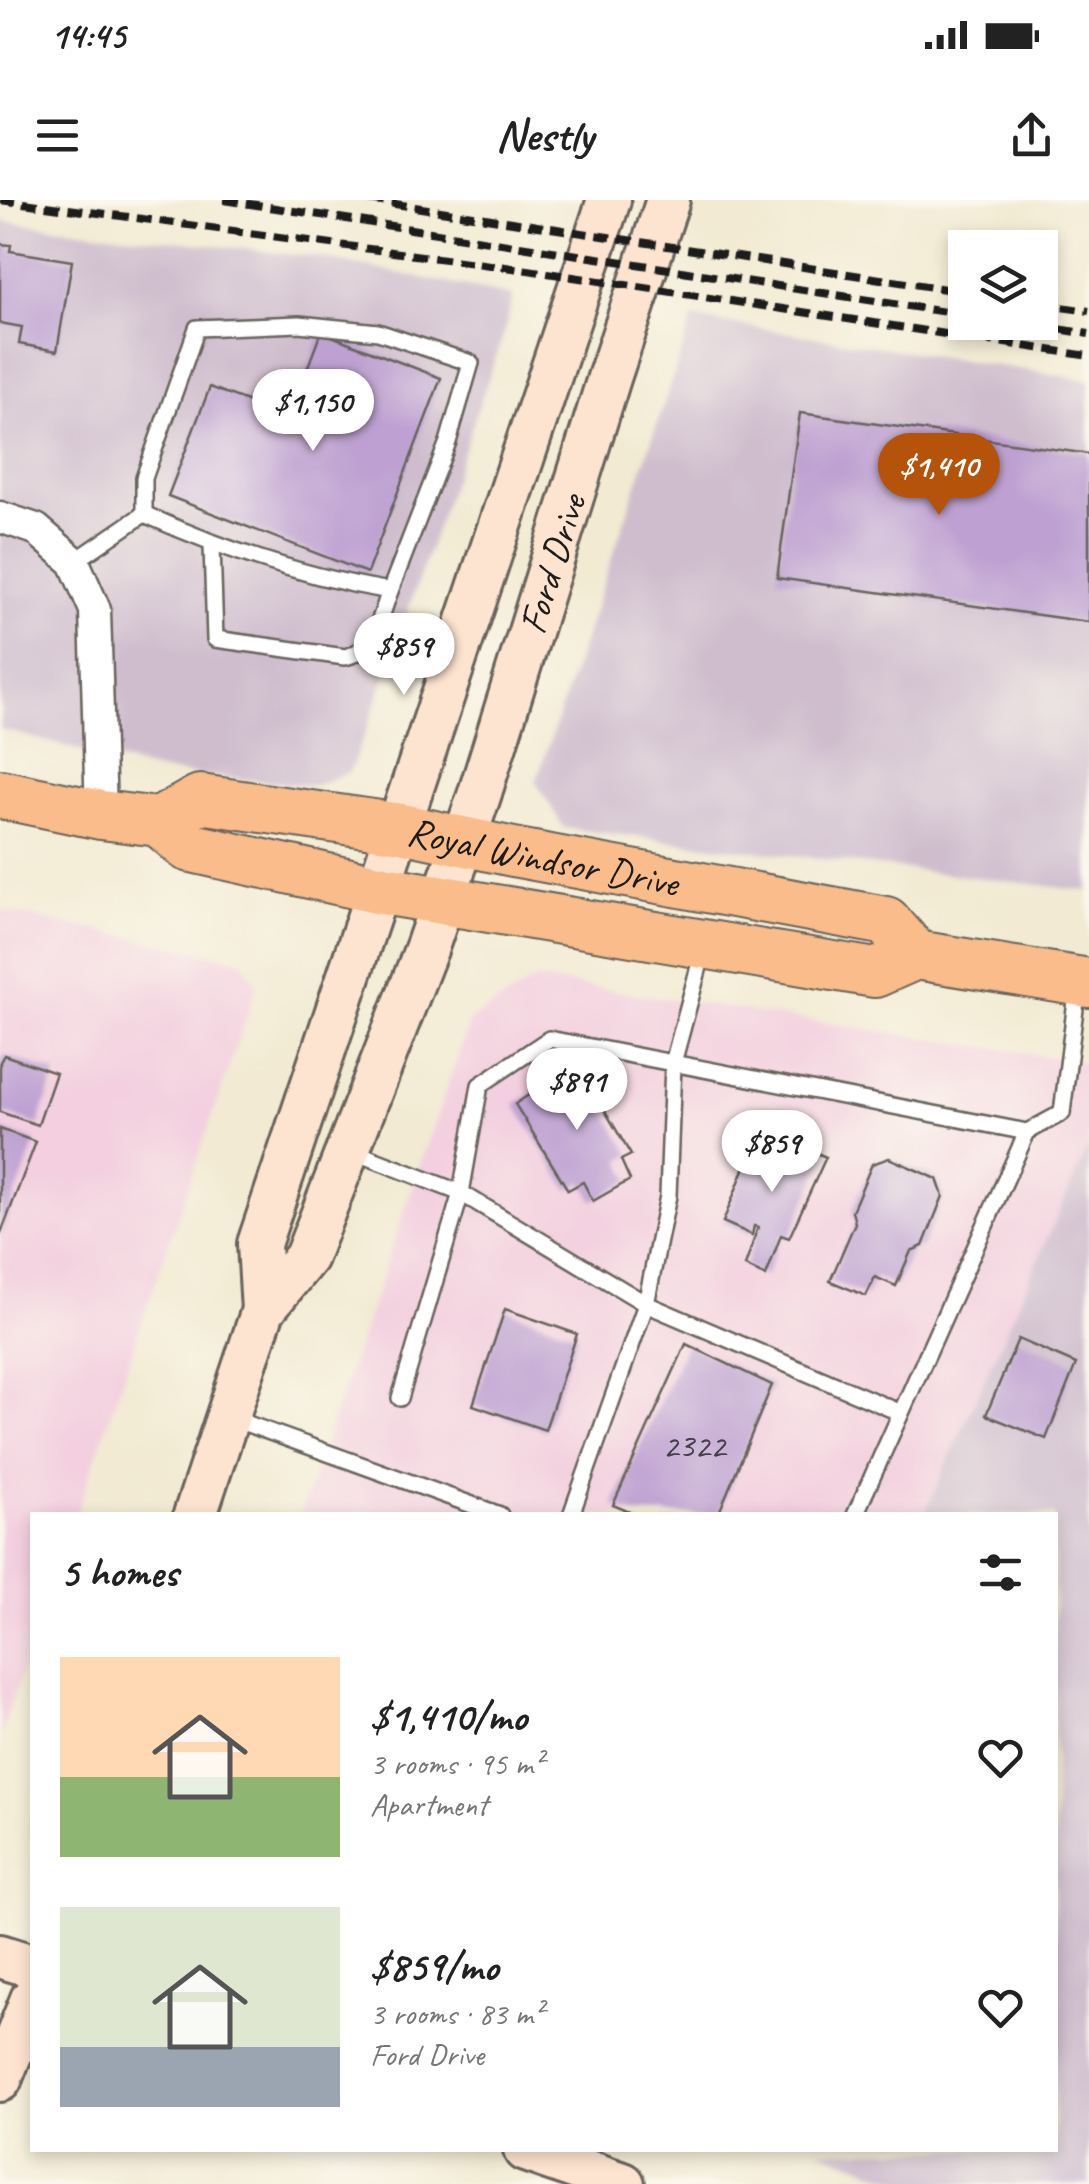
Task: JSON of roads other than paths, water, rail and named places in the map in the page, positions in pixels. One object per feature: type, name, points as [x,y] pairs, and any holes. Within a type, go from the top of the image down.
[{"type":"main road","name":"Ford Drive","points":[[196,1512],[263,1310],[260,1244],[609,200]]},
{"type":"main road","name":"Ford Drive","points":[[263,1310],[306,1257],[428,948],[668,200]]},
{"type":"main road","name":"Royal Windsor Drive","points":[[0,794],[159,822],[188,847],[377,889],[875,973],[916,955],[1084,982]]},
{"type":"main road","name":"Royal Windsor Drive","points":[[159,822],[200,798],[400,828],[886,921],[916,955]]},
{"type":"main road","points":[[0,1956],[30,1965]]},
{"type":"main road","points":[[0,1989],[30,1999]]},
{"type":"main road","points":[[0,2080],[30,2005]]},
{"type":"main road","points":[[531,2152],[623,2184]]},
{"type":"street","points":[[0,517],[36,529],[74,562],[96,610],[102,814]]},
{"type":"lane","points":[[144,514],[144,478],[197,328],[298,324],[378,332],[471,363],[448,442],[370,644],[358,654],[345,657],[215,639],[212,545]]},
{"type":"lane","points":[[144,514],[212,545],[390,591]]},
{"type":"lane","points":[[74,562],[144,514]]},
{"type":"lane","points":[[572,1512],[646,1304],[668,1196],[673,1062],[706,944]]},
{"type":"lane","points":[[856,1512],[1026,1132],[1062,1113],[1084,982]]},
{"type":"lane","points":[[400,1398],[461,1192],[480,1085],[549,1038],[1026,1132]]},
{"type":"lane","points":[[348,1149],[461,1192],[646,1304],[901,1414]]},
{"type":"lane","points":[[228,1417],[492,1512]]},
{"type":"railway","points":[[0,200],[528,270],[1089,356]]},
{"type":"railway","points":[[224,200],[948,312]]},
{"type":"railway","points":[[369,200],[948,289]]},
{"type":"railway","points":[[1058,307],[1089,311]]},
{"type":"railway","points":[[1058,329],[1089,334]]}]
